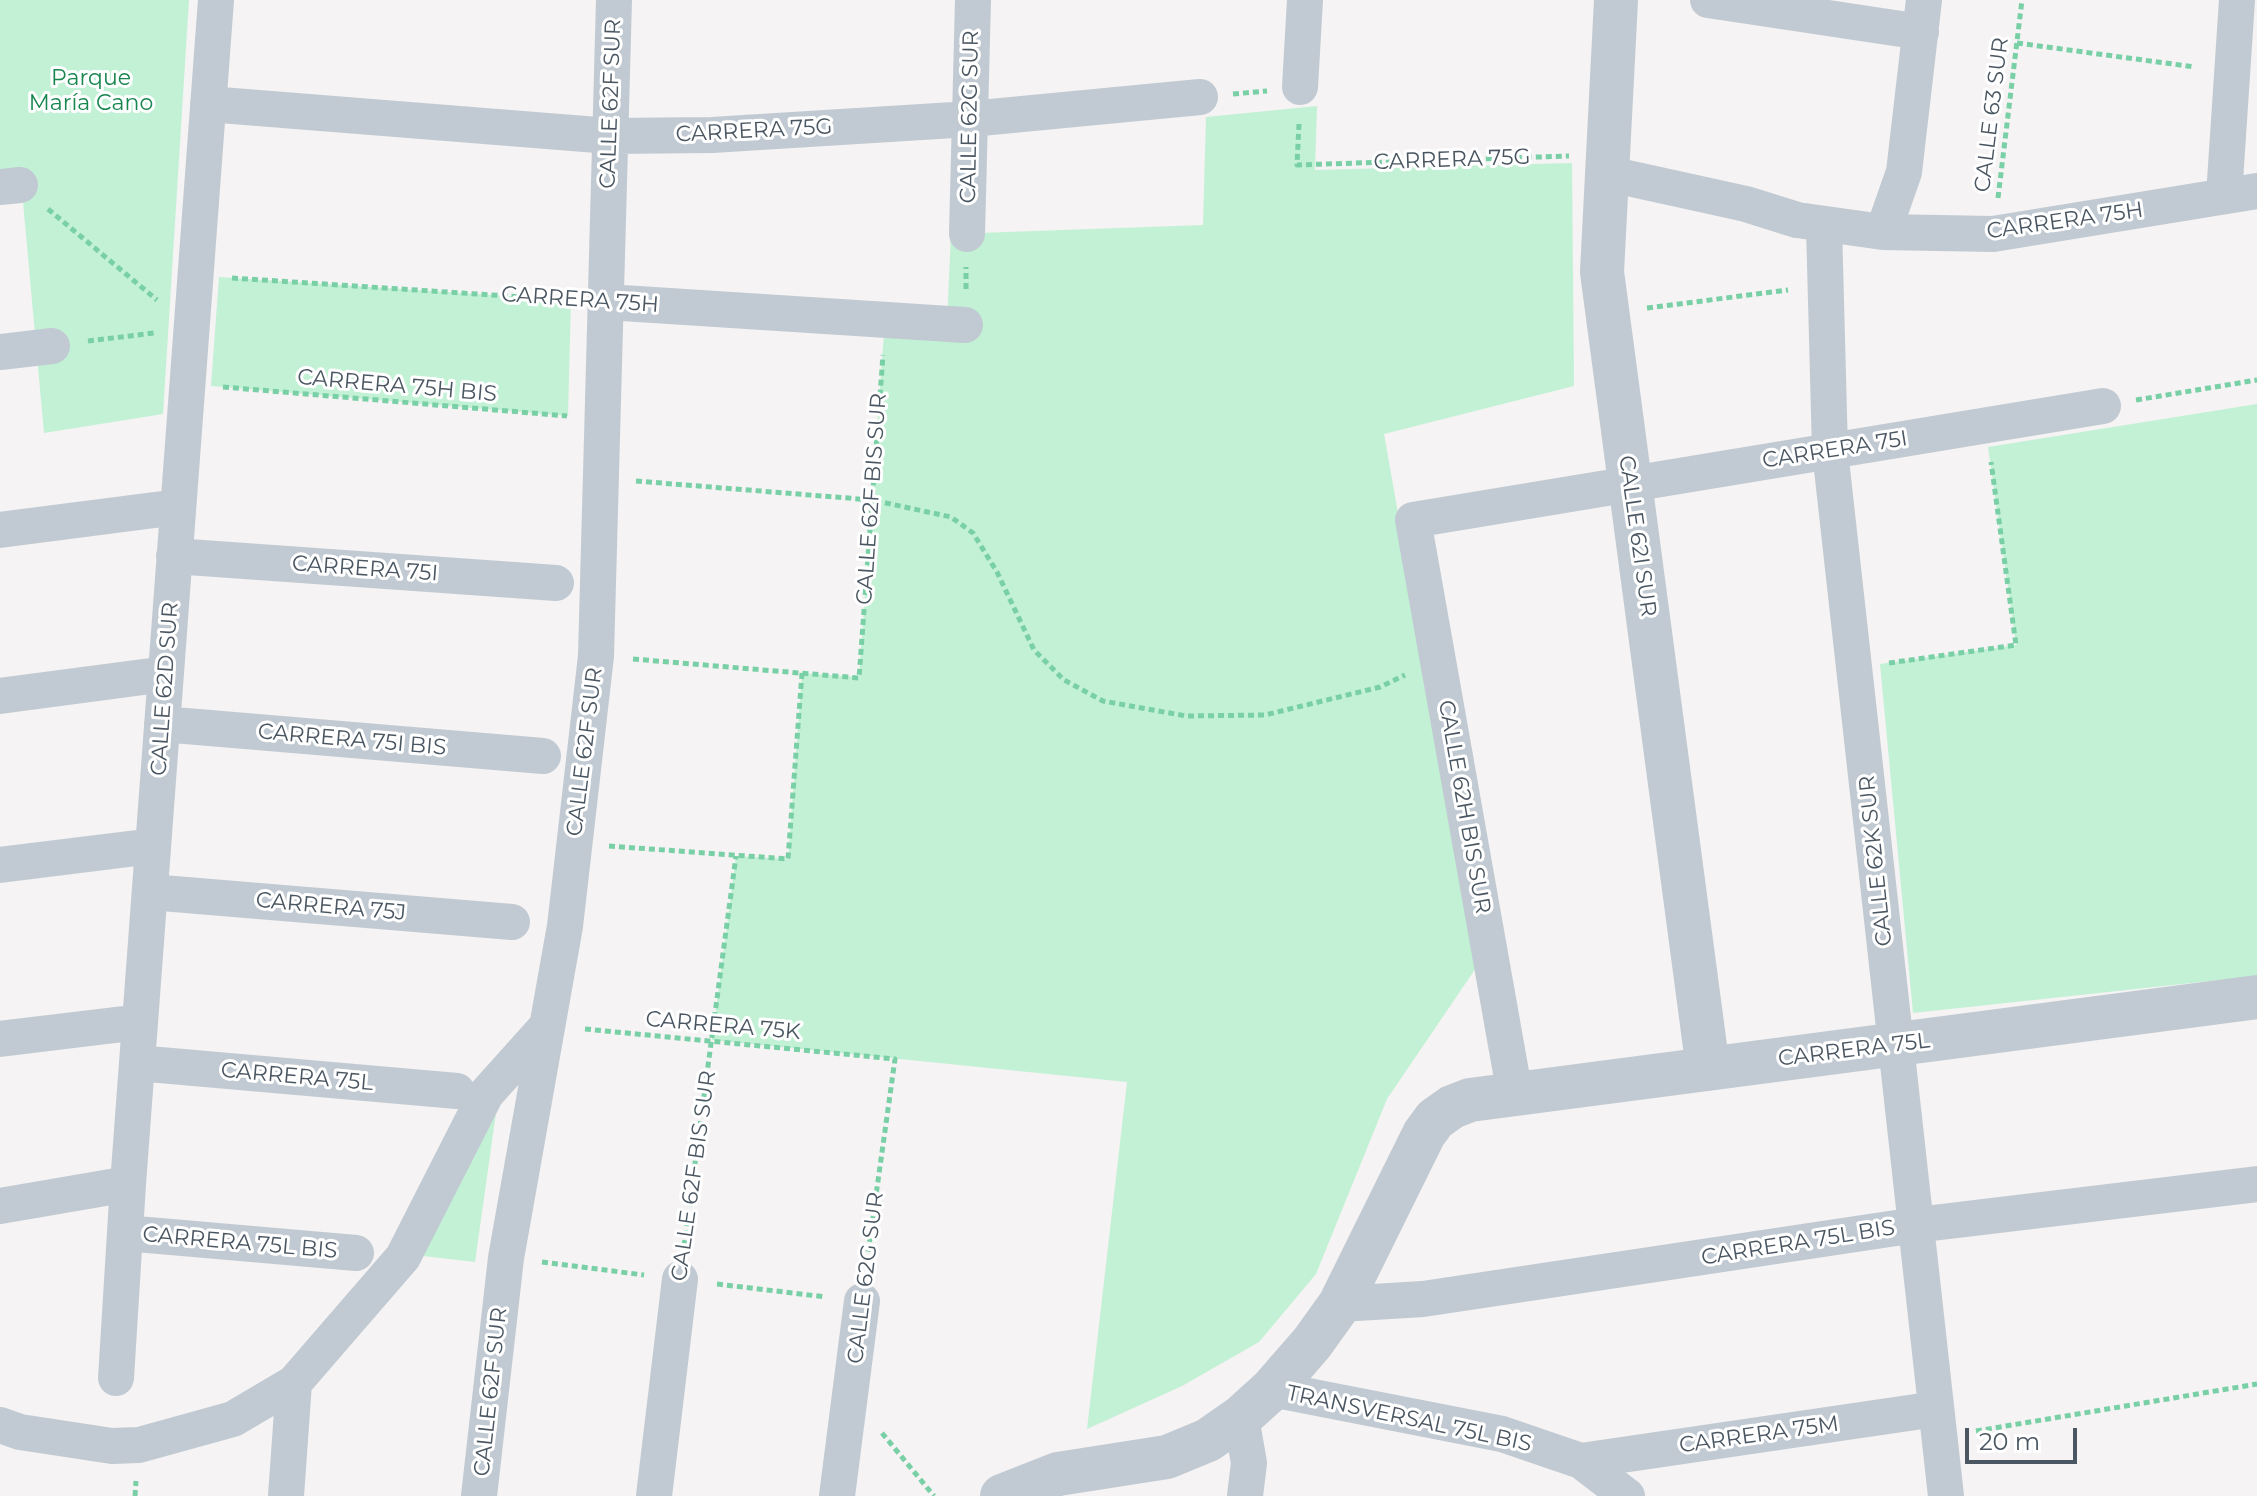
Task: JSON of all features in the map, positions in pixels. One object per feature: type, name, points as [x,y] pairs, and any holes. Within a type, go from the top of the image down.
[{"type":"street","name":"CALLE 62D SUR","points":[[116,1378],[216,0]]},
{"type":"street","name":"CALLE 62F SUR","points":[[479,1496],[506,1258],[565,926],[596,656],[614,0]]},
{"type":"street","name":"CALLE 62G SUR","points":[[967,234],[973,0]]},
{"type":"street","points":[[1300,87],[1305,0]]},
{"type":"street","name":"CALLE 62I SUR","points":[[1616,0],[1602,272],[1708,1069]]},
{"type":"street","points":[[1708,0],[1923,16],[1904,172],[1883,232]]},
{"type":"street","points":[[2240,194],[2232,72],[2243,9]]},
{"type":"street","name":"CARRERA 75G","points":[[208,104],[610,136],[712,135],[970,119],[1200,97]]},
{"type":"street","points":[[1606,164],[1824,226]]},
{"type":"street","name":"CARRERA 75H","points":[[1824,226],[1883,232],[1993,234],[2240,194]]},
{"type":"street","name":"CALLE 62K SUR","points":[[1824,226],[1830,451],[1946,1496]]},
{"type":"street","name":"CARRERA 75H","points":[[607,302],[965,325]]},
{"type":"street","points":[[0,352],[52,346]]},
{"type":"street","name":"CARRERA 75I","points":[[1413,520],[2103,406]]},
{"type":"street","points":[[0,530],[178,507]]},
{"type":"street","name":"CALLE 62H BIS SUR","points":[[1413,520],[1515,1095]]},
{"type":"street","name":"CARRERA 75I","points":[[174,556],[556,583]]},
{"type":"street","points":[[0,696],[166,674]]},
{"type":"street","name":"CARRERA 75I BIS","points":[[162,724],[543,756]]},
{"type":"street","points":[[0,865],[153,846]]},
{"type":"street","name":"CARRERA 75J","points":[[150,892],[512,922]]},
{"type":"street","name":"CARRERA 75L","points":[[1340,1304],[1424,1134],[1435,1119],[1452,1107],[1470,1100],[2257,997]]},
{"type":"street","points":[[0,1039],[140,1022]]},
{"type":"street","points":[[0,1425],[35,1435],[112,1446],[139,1445],[233,1419],[294,1383],[403,1257],[486,1094],[547,1026]]},
{"type":"street","name":"CARRERA 75L","points":[[137,1063],[457,1091]]},
{"type":"street","points":[[0,1206],[128,1184]]},
{"type":"street","name":"CARRERA 75L BIS","points":[[1340,1304],[1423,1299],[1916,1225],[2257,1184]]},
{"type":"street","name":"CARRERA 75L BIS","points":[[125,1233],[356,1253]]},
{"type":"street","name":"CALLE 62F BIS SUR","points":[[654,1496],[680,1279]]},
{"type":"street","name":"CALLE 62G SUR","points":[[837,1496],[862,1301]]},
{"type":"street","points":[[1002,1496],[1058,1474],[1167,1457],[1208,1440],[1257,1403],[1312,1343],[1340,1304]]},
{"type":"street","points":[[286,1496],[294,1383]]},
{"type":"street","points":[[1245,1496],[1257,1403]]},
{"type":"street","name":"TRANSVERSAL 75L BIS","points":[[1257,1403],[1502,1434],[1581,1461],[1627,1496]]},
{"type":"street","name":"CARRERA 75M","points":[[1581,1461],[1938,1423]]},
{"type":"path","name":"CALLE 63 SUR","points":[[1993,234],[2022,0]]},
{"type":"path","points":[[2017,43],[2232,72]]},
{"type":"path","points":[[1200,97],[1300,87]]},
{"type":"path","name":"CARRERA 75G","points":[[1297,165],[1606,164]]},
{"type":"path","points":[[10,186],[192,329]]},
{"type":"path","points":[[965,325],[967,234]]},
{"type":"path","name":"CARRERA 75H","points":[[195,275],[607,302]]},
{"type":"path","points":[[1607,313],[1826,285]]},
{"type":"path","name":"CALLE 62F BIS SUR","points":[[802,673],[859,678],[885,319]]},
{"type":"path","points":[[52,346],[192,329]]},
{"type":"path","points":[[2103,406],[2257,380]]},
{"type":"path","name":"CARRERA 75H BIS","points":[[187,385],[604,420]]},
{"type":"path","points":[[1854,668],[2016,645],[1985,425]]},
{"type":"path","points":[[603,478],[872,500],[951,517],[973,533],[997,572],[1034,650],[1064,680],[1103,701],[1186,716],[1265,715],[1380,687],[1438,659]]},
{"type":"path","points":[[575,843],[788,859],[802,673],[596,656]]},
{"type":"path","name":"CALLE 62F BIS SUR","points":[[680,1279],[736,856]]},
{"type":"path","name":"CARRERA 75K","points":[[547,1026],[895,1059]]},
{"type":"path","name":"CALLE 62G SUR","points":[[862,1301],[895,1059]]},
{"type":"path","points":[[1938,1423],[2257,1384]]},
{"type":"path","points":[[851,1395],[934,1496]]},
{"type":"green space","name":"Parque María Cano","points":[[0,0],[189,0],[163,414],[44,433],[20,169],[0,170]]},
{"type":"green space","points":[[1317,106],[1315,170],[1572,163],[1574,386],[1384,434],[1478,965],[1387,1099],[1316,1274],[1259,1342],[1182,1386],[1087,1429],[1127,1082],[712,1040],[736,856],[788,859],[802,673],[859,677],[885,319],[947,323],[951,234],[1203,225],[1206,117]]},
{"type":"green space","points":[[219,277],[571,300],[568,416],[211,386]]},
{"type":"green space","points":[[2257,404],[2257,976],[1913,1013],[1880,664],[2016,645],[1988,447]]},
{"type":"green space","points":[[496,1113],[475,1262],[423,1256]]}]
